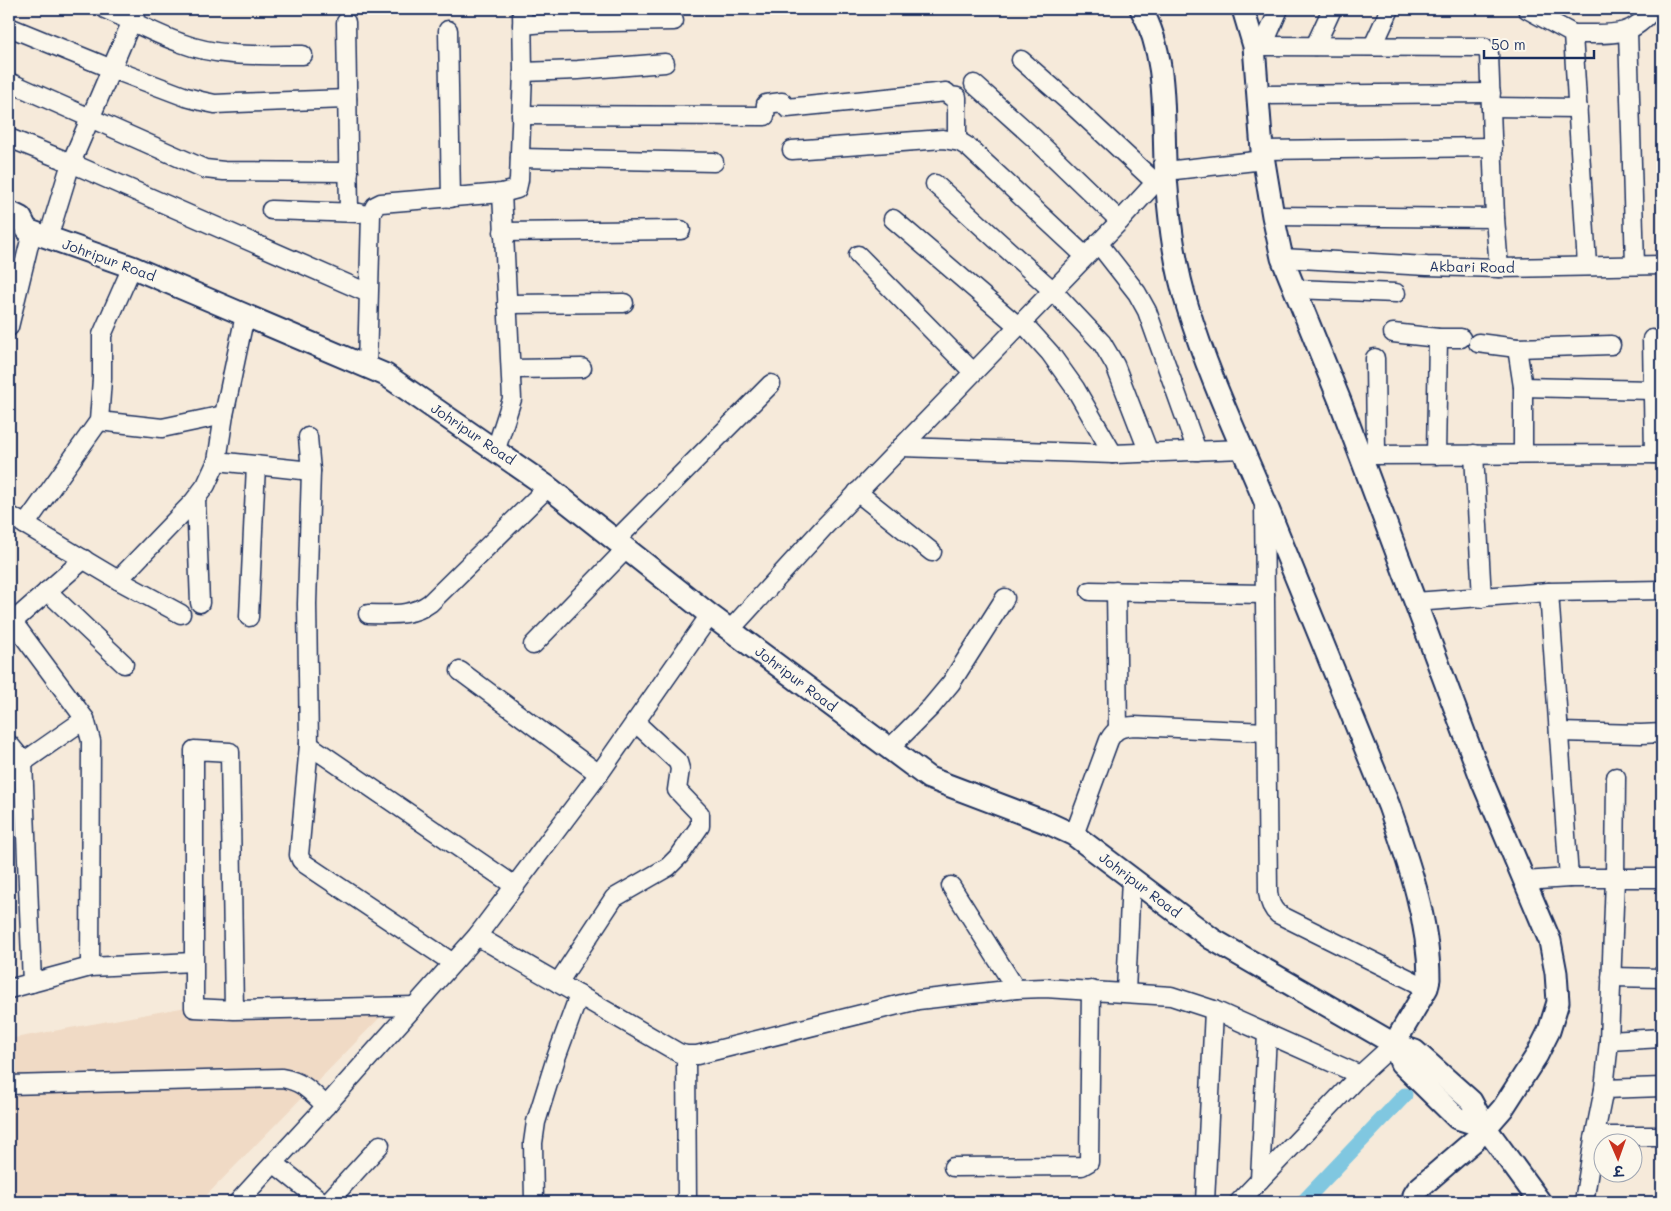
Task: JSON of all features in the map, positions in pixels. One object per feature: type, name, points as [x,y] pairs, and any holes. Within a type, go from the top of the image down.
[{"type":"street","points":[[104,9],[135,15],[182,44],[210,51],[238,55],[302,55]]},
{"type":"street","points":[[1141,9],[1151,25],[1159,59],[1160,176],[1187,307],[1215,382],[1389,806],[1408,860],[1423,920],[1429,971],[1427,988],[1403,1053],[1360,1075],[1239,1202]]},
{"type":"street","points":[[1243,9],[1258,46],[1258,95],[1263,155],[1282,258],[1368,455],[1414,602],[1483,783],[1550,941],[1556,973],[1558,1002],[1549,1031],[1504,1108],[1466,1148],[1418,1189],[1412,1200]]},
{"type":"street","points":[[1258,46],[1279,9]]},
{"type":"street","points":[[1315,46],[1332,9]]},
{"type":"street","points":[[1373,46],[1390,9]]},
{"type":"street","points":[[1527,9],[1573,34],[1628,31],[1641,24],[1653,9]]},
{"type":"street","points":[[9,327],[29,233],[71,163],[135,15]]},
{"type":"street","points":[[367,367],[371,214],[376,206],[381,203],[502,193],[517,189],[519,180],[523,72],[522,17],[555,22],[674,21]]},
{"type":"street","points":[[346,22],[349,212]]},
{"type":"street","points":[[9,27],[186,97],[215,104],[347,99]]},
{"type":"street","points":[[448,30],[451,198]]},
{"type":"street","points":[[1628,31],[1635,265]]},
{"type":"street","points":[[1573,34],[1588,266]]},
{"type":"street","points":[[1258,46],[1484,47],[1489,54],[1499,268]]},
{"type":"street","points":[[1021,60],[1160,176]]},
{"type":"street","points":[[523,72],[665,63]]},
{"type":"street","points":[[9,82],[205,169],[224,171],[349,172]]},
{"type":"street","points":[[974,84],[1034,138],[1120,221]]},
{"type":"street","points":[[521,115],[765,116],[766,104],[782,102],[787,108],[946,92],[950,96],[957,98],[957,142]]},
{"type":"street","points":[[1258,95],[1491,100],[1578,108]]},
{"type":"street","points":[[9,138],[71,163],[368,293]]},
{"type":"street","points":[[792,150],[942,139],[957,142],[968,147],[1085,256]]},
{"type":"street","points":[[730,630],[857,492],[1120,221],[1160,176],[1191,168],[1242,162],[1263,155],[1493,147]]},
{"type":"street","points":[[520,158],[714,162]]},
{"type":"street","points":[[935,184],[1052,290],[1102,344],[1116,364],[1149,453]]},
{"type":"street","points":[[496,450],[512,399],[502,193]]},
{"type":"street","points":[[271,210],[371,214]]},
{"type":"street","name":"Johripur Road","points":[[9,212],[21,218],[29,233],[132,267],[386,375],[548,486],[710,615],[929,778],[1048,823],[1074,835],[1212,939],[1403,1053],[1471,1101],[1485,1127],[1540,1202]]},
{"type":"street","points":[[1274,216],[1496,218]]},
{"type":"street","points":[[893,219],[1020,324],[1050,353],[1075,388],[1113,454]]},
{"type":"street","points":[[503,232],[681,230]]},
{"type":"street","points":[[1098,243],[1137,293],[1147,311],[1196,451]]},
{"type":"street","points":[[858,255],[974,372]]},
{"type":"street","name":"Akbari Road","points":[[1282,258],[1499,268],[1662,265]]},
{"type":"street","points":[[24,525],[99,421],[102,379],[102,335],[132,267]]},
{"type":"street","points":[[1295,289],[1396,293]]},
{"type":"street","points":[[507,304],[624,303]]},
{"type":"street","points":[[118,580],[196,499],[206,485],[217,461],[224,415],[245,315]]},
{"type":"street","points":[[1393,332],[1469,340],[1518,348],[1611,345]]},
{"type":"street","points":[[1436,454],[1438,338]]},
{"type":"street","points":[[1368,455],[1658,454],[1652,390],[1652,339]]},
{"type":"street","points":[[1518,348],[1523,388],[1523,454]]},
{"type":"street","points":[[1368,455],[1375,358]]},
{"type":"street","points":[[511,368],[582,368]]},
{"type":"street","points":[[533,646],[621,545],[771,384]]},
{"type":"street","points":[[1523,388],[1652,390]]},
{"type":"street","points":[[99,421],[162,428],[224,415]]},
{"type":"street","points":[[308,437],[312,471],[307,604],[309,745],[298,850],[301,860],[453,963]]},
{"type":"street","points":[[901,447],[1113,454],[1243,449]]},
{"type":"street","points":[[1474,454],[1482,598]]},
{"type":"street","points":[[217,461],[312,471]]},
{"type":"street","points":[[249,617],[256,465]]},
{"type":"street","points":[[368,614],[405,613],[421,609],[430,603],[548,486]]},
{"type":"street","points":[[857,492],[932,552]]},
{"type":"street","points":[[196,499],[200,603]]},
{"type":"street","points":[[1264,500],[1268,892],[1273,909],[1278,914],[1427,988]]},
{"type":"street","points":[[9,515],[118,580],[181,614]]},
{"type":"street","points":[[84,559],[10,622],[85,718],[91,741],[90,967]]},
{"type":"street","points":[[1414,602],[1549,592],[1662,590]]},
{"type":"street","points":[[47,591],[124,664]]},
{"type":"street","points":[[1090,591],[1265,594]]},
{"type":"street","points":[[1116,591],[1118,728]]},
{"type":"street","points":[[1549,592],[1569,878]]},
{"type":"street","points":[[890,749],[931,707],[951,683],[1005,598]]},
{"type":"street","points":[[238,1202],[478,936],[599,774],[710,615]]},
{"type":"street","points":[[460,672],[599,774]]},
{"type":"street","points":[[9,772],[85,718]]},
{"type":"street","points":[[558,983],[614,898],[668,867],[680,855],[700,826],[700,814],[677,790],[680,769],[678,762],[635,722]]},
{"type":"street","points":[[1074,835],[1108,740],[1118,728],[1134,726],[1266,732]]},
{"type":"street","points":[[1559,732],[1641,734],[1662,732]]},
{"type":"street","points":[[9,744],[23,761],[32,983]]},
{"type":"street","points":[[309,745],[515,886]]},
{"type":"street","points":[[234,1010],[230,752],[194,750],[194,1008],[234,1010],[415,1006]]},
{"type":"street","points":[[1595,1134],[1604,1089],[1609,1041],[1615,878],[1616,777]]},
{"type":"street","points":[[1126,992],[1131,878]]},
{"type":"street","points":[[1524,881],[1569,878],[1662,878]]},
{"type":"street","points":[[951,886],[1016,989]]},
{"type":"street","points":[[478,936],[679,1053],[686,1055],[707,1052],[918,1000],[1016,989],[1045,988],[1171,996],[1214,1010],[1360,1075]]},
{"type":"street","points":[[9,989],[90,967],[194,962]]},
{"type":"street","points":[[1611,977],[1662,978]]},
{"type":"street","points":[[953,1167],[1082,1166],[1089,1162],[1091,990]]},
{"type":"street","points":[[534,1202],[533,1143],[536,1122],[556,1058],[579,995]]},
{"type":"street","points":[[1205,1202],[1214,1010]]},
{"type":"street","points":[[1260,1180],[1267,1034]]},
{"type":"street","points":[[1609,1041],[1662,1038]]},
{"type":"street","points":[[1403,1053],[1457,1118],[1485,1127]]},
{"type":"street","points":[[686,1055],[687,1202]]},
{"type":"street","points":[[9,1085],[282,1078],[296,1080],[326,1106]]},
{"type":"street","points":[[1604,1089],[1662,1087]]},
{"type":"street","points":[[1644,1136],[1662,1136]]},
{"type":"street","points":[[1584,1202],[1594,1139]]},
{"type":"street","points":[[328,1202],[380,1145]]},
{"type":"street","points":[[274,1163],[322,1202]]},
{"type":"shaded area","points":[[394,1003],[200,1202],[9,1202],[9,1039],[192,1006]]},
{"type":"waterway","points":[[1303,1202],[1405,1095]]}]
